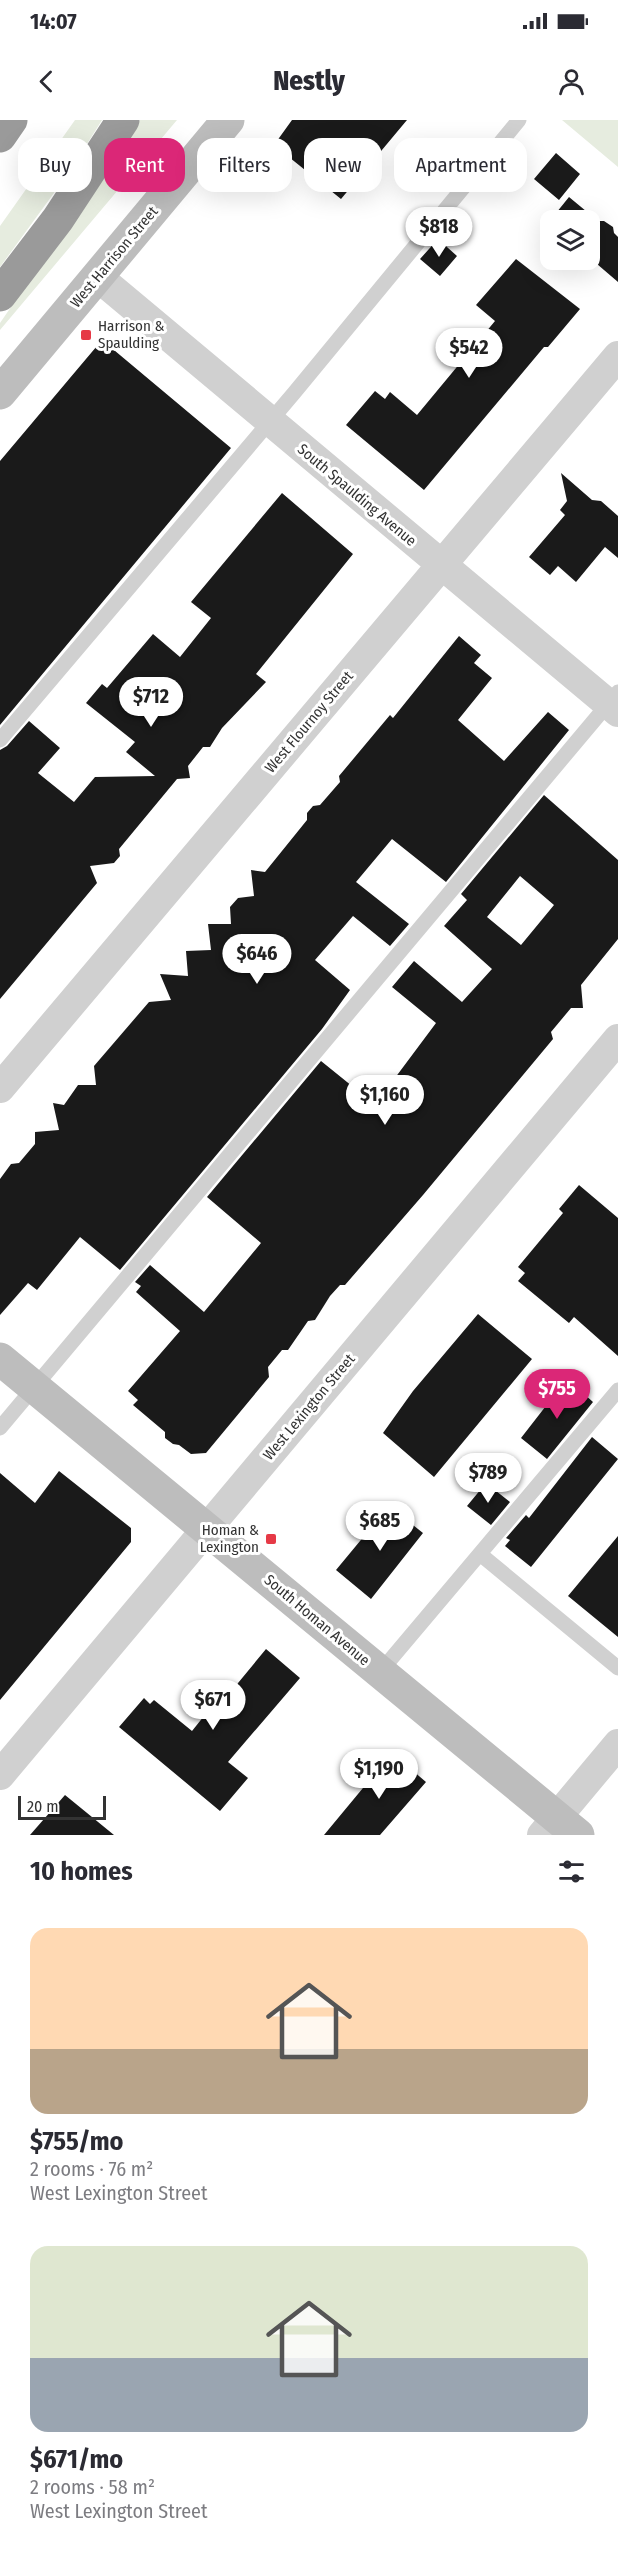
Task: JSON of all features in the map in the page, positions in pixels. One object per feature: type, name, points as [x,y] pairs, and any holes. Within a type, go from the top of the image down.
[{"type":"highway","points":[[0,136],[11,120]]},
{"type":"highway","points":[[0,295],[58,219],[123,120]]},
{"type":"street","name":"West Harrison Street","points":[[0,393],[228,120]]},
{"type":"street","name":"South Spaulding Avenue","points":[[98,277],[441,565],[615,702]]},
{"type":"street","name":"West Flournoy Street","points":[[0,1088],[618,356]]},
{"type":"street","name":"West Lexington Street","points":[[0,1775],[618,1039]]},
{"type":"street","name":"South Homan Avenue","points":[[0,1359],[380,1672],[559,1829]]},
{"type":"street","points":[[559,1829],[618,1744]]},
{"type":"lane","points":[[0,740],[270,421],[519,120]]},
{"type":"lane","points":[[0,1428],[615,702]]},
{"type":"lane","points":[[380,1672],[618,1390]]},
{"type":"lane","points":[[480,1554],[618,1668]]},
{"type":"shaded area","points":[[75,120],[102,120],[91,138],[62,138]]},
{"type":"shaded area","points":[[140,120],[177,120],[162,138],[128,138]]},
{"type":"shaded area","points":[[562,120],[618,120],[618,167]]},
{"type":"shaded area","points":[[104,172],[104,192],[116,192],[0,330],[0,323]]},
{"type":"shaded area","points":[[24,192],[55,192],[0,267],[0,226]]},
{"type":"building","points":[[292,120],[407,120],[382,150],[382,138],[304,138],[304,169],[292,160],[292,138],[279,138]]},
{"type":"building","points":[[556,153],[580,174],[559,200],[534,179]]},
{"type":"building","points":[[332,192],[347,192],[341,199]]},
{"type":"building","points":[[569,197],[585,210],[558,210]]},
{"type":"building","points":[[600,221],[613,227],[618,237],[618,282],[600,267]]},
{"type":"building","points":[[438,239],[457,256],[440,276],[420,259]]},
{"type":"building","points":[[516,259],[580,309],[548,347],[544,347],[424,490],[346,425],[375,391],[385,399],[390,392],[417,415],[495,321],[476,305]]},
{"type":"building","points":[[102,340],[231,448],[0,725],[0,461]]},
{"type":"building","points":[[561,473],[592,500],[601,501],[618,516],[618,558],[605,547],[576,582],[558,566],[550,575],[529,557],[565,515],[560,510],[567,501]]},
{"type":"building","points":[[282,493],[353,554],[256,674],[266,682],[222,728],[210,747],[203,747],[188,766],[190,778],[177,779],[119,849],[120,856],[114,863],[90,866],[97,883],[0,999],[0,750],[7,746],[29,721],[60,748],[38,773],[74,802],[95,777],[155,776],[126,752],[135,742],[86,703],[102,684],[107,688],[153,634],[180,657],[211,618],[191,602]]},
{"type":"building","points":[[459,636],[481,655],[474,663],[492,678],[458,720],[504,761],[548,712],[569,730],[446,882],[392,839],[356,882],[409,924],[390,946],[353,916],[315,960],[350,990],[322,1029],[120,1270],[80,1237],[37,1290],[28,1283],[0,1315],[0,1179],[11,1164],[19,1163],[35,1144],[35,1132],[59,1130],[53,1103],[64,1105],[78,1085],[96,1085],[94,1066],[149,1002],[171,1000],[160,974],[188,976],[186,951],[211,950],[208,924],[231,924],[230,907],[238,898],[254,896],[251,870],[265,872],[307,820],[307,813],[313,806],[320,805],[340,782],[339,776],[390,715],[393,718]]},
{"type":"building","points":[[544,795],[618,860],[618,939],[581,985],[583,1008],[571,1008],[551,1032],[553,1039],[423,1195],[345,1285],[340,1285],[330,1296],[315,1320],[308,1321],[288,1350],[282,1350],[268,1367],[269,1377],[206,1453],[191,1454],[165,1438],[165,1432],[133,1405],[138,1400],[128,1391],[180,1331],[136,1292],[141,1286],[135,1282],[150,1265],[204,1312],[261,1243],[207,1197],[321,1061],[373,1103],[389,1086],[436,1023],[392,987],[414,961],[462,1002],[492,969],[444,926],[467,900],[461,894]],"holes":[[[520,876],[554,905],[521,945],[487,917]]]},
{"type":"building","points":[[579,1185],[618,1218],[618,1356],[574,1317],[569,1323],[518,1281],[525,1273],[518,1267],[563,1213],[559,1209]]},
{"type":"building","points":[[478,1314],[532,1359],[434,1477],[383,1433],[413,1391]]},
{"type":"building","points":[[563,1384],[569,1389],[573,1384],[593,1402],[547,1459],[521,1438]]},
{"type":"building","points":[[592,1437],[618,1459],[531,1567],[505,1546],[510,1540],[506,1538],[526,1515],[529,1518]]},
{"type":"building","points":[[59,1471],[131,1528],[131,1542],[0,1700],[0,1473],[35,1503]]},
{"type":"building","points":[[486,1483],[510,1502],[491,1525],[467,1506]]},
{"type":"building","points":[[389,1506],[423,1533],[371,1599],[336,1570]]},
{"type":"building","points":[[618,1536],[618,1637],[568,1596]]},
{"type":"building","points":[[266,1649],[300,1678],[228,1762],[248,1778],[220,1811],[119,1727],[144,1698],[150,1704],[154,1700],[192,1731],[220,1696],[224,1700]]},
{"type":"building","points":[[392,1753],[426,1782],[380,1835],[324,1835]]},
{"type":"building","points":[[65,1795],[114,1835],[30,1835]]},
{"type":"place","name":"Harrison & Spaulding","points":[[86,335]]},
{"type":"place","name":"Homan & Lexington","points":[[271,1539]]}]
